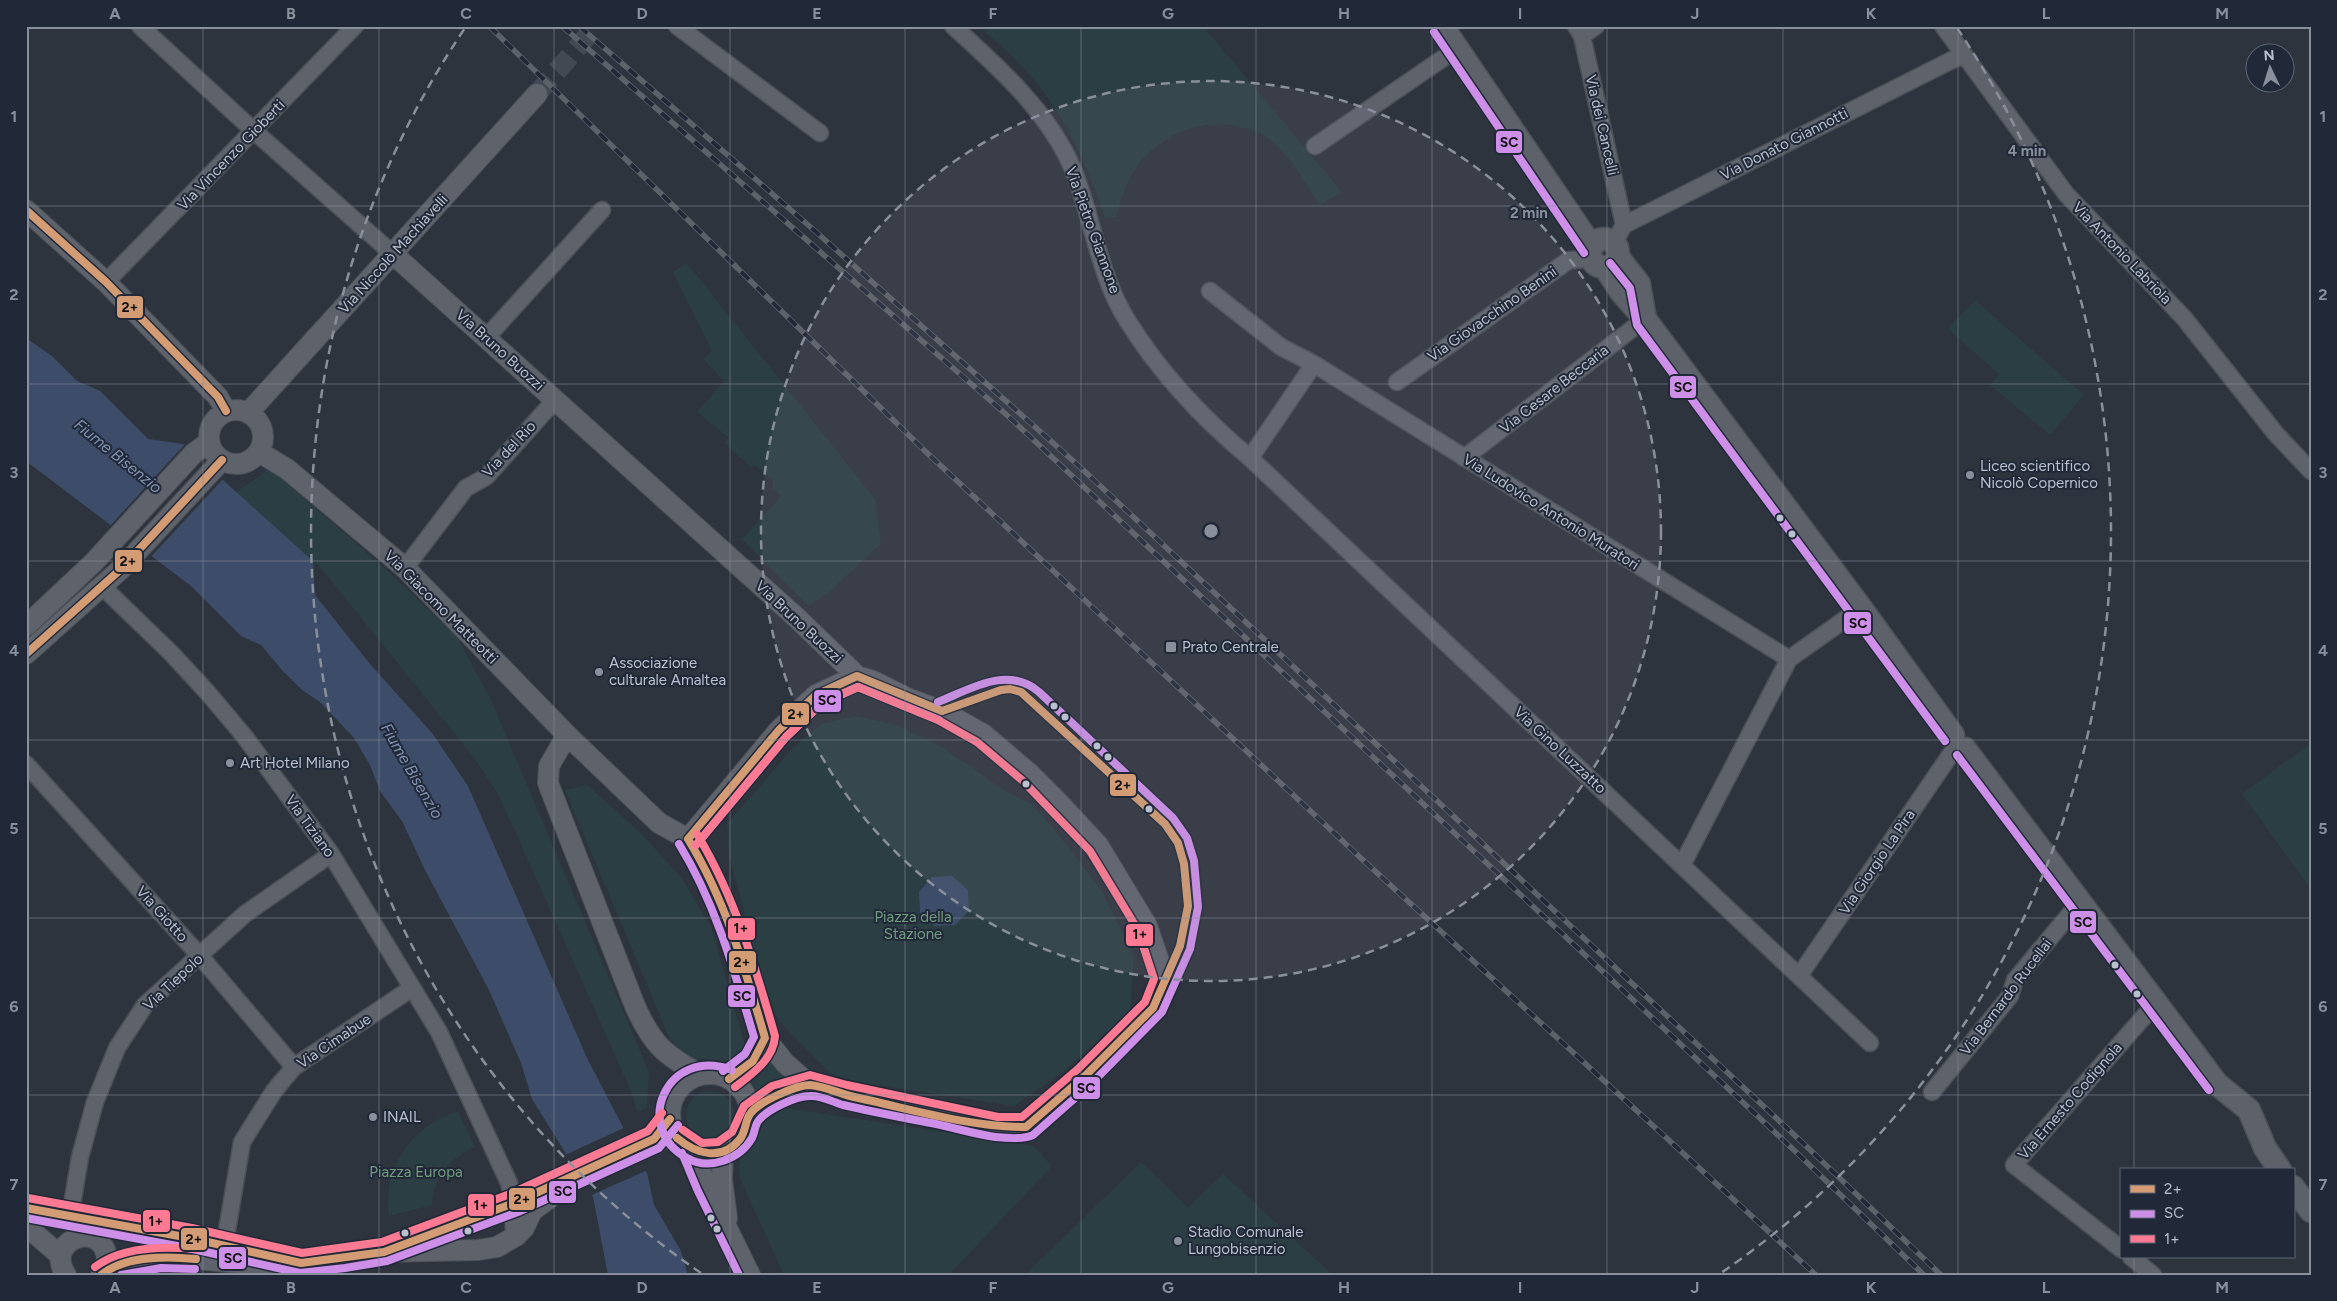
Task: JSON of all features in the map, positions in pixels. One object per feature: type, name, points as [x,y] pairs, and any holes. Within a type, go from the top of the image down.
[{"type":"main road","points":[[1442,26],[1575,218],[1606,248],[1622,292],[1645,319],[1861,608],[1958,744],[2080,902],[2155,1004],[2217,1084],[2249,1110],[2265,1148],[2279,1168]]},
{"type":"main road","points":[[2294,1188],[2311,1211]]},
{"type":"street","name":"Via Bruno Buozzi","points":[[140,26],[254,131],[798,619],[857,676]]},
{"type":"street","name":"Via Vincenzo Gioberti","points":[[106,282],[355,26]]},
{"type":"street","points":[[677,26],[820,134]]},
{"type":"street","name":"Via Pietro Giannone","points":[[953,26],[1009,78],[1044,119],[1071,166],[1107,276],[1126,319],[1166,375],[1209,424],[1250,458]]},
{"type":"street","points":[[1579,31],[1596,26]]},
{"type":"street","name":"Via Antonio Labriola","points":[[1943,26],[2066,194],[2184,318],[2270,426],[2311,471]]},
{"type":"street","name":"Via dei Cancelli","points":[[1579,31],[1606,248]]},
{"type":"street","points":[[1315,146],[1458,48]]},
{"type":"street","name":"Via Donato Giannotti","points":[[1606,248],[1962,54]]},
{"type":"street","name":"Via Niccolò Machiavelli","points":[[249,412],[537,94]]},
{"type":"street","points":[[26,210],[106,282],[218,397],[226,411]]},
{"type":"street","points":[[486,338],[602,210]]},
{"type":"street","name":"Via Giovacchino Benini","points":[[1397,382],[1569,260],[1606,248]]},
{"type":"street","name":"Via Ludovico Antonio Muratori","points":[[1210,291],[1281,347],[1314,364],[1789,659]]},
{"type":"street","name":"Via Cesare Beccaria","points":[[1464,458],[1645,319]]},
{"type":"street","points":[[1250,458],[1314,364]]},
{"type":"street","name":"Via del Rio","points":[[405,568],[466,488],[486,477],[554,400]]},
{"type":"street","points":[[26,626],[64,592],[202,448],[214,420],[226,411],[241,410],[249,412],[256,418],[263,434],[259,452],[253,458],[238,464],[218,465],[104,586],[26,654]]},
{"type":"street","points":[[202,448],[216,456],[218,465]]},
{"type":"street","name":"Via Giacomo Matteotti","points":[[259,452],[287,469],[405,568],[567,735],[659,823],[688,840]]},
{"type":"street","name":"Via Gino Luzzatto","points":[[1250,458],[1870,1043]]},
{"type":"street","name":"Via Tiziano","points":[[104,586],[171,653],[246,737],[331,854],[439,1032],[509,1183],[514,1203]]},
{"type":"street","points":[[1682,865],[1789,659],[1861,608]]},
{"type":"street","points":[[857,676],[873,680],[907,698],[942,712],[983,734],[1030,774],[1098,845],[1147,926],[1165,979],[1152,1008],[1085,1076],[1026,1127],[997,1127],[845,1095],[810,1085],[785,1063],[765,1038],[733,929],[707,867],[688,840],[779,730],[816,695],[857,676]]},
{"type":"street","points":[[567,735],[549,766],[548,782],[635,1006],[644,1027],[656,1044],[674,1060],[701,1075]]},
{"type":"street","name":"Via Giorgio La Pira","points":[[1799,976],[1958,744]]},
{"type":"street","name":"Via Giotto","points":[[26,764],[200,956],[294,1067]]},
{"type":"street","name":"Via Tiepolo","points":[[80,1236],[70,1217],[80,1157],[95,1102],[117,1048],[145,1005],[245,914],[331,854]]},
{"type":"street","name":"Via Bernardo Rucellai","points":[[1932,1092],[2010,996],[2015,980],[2080,902]]},
{"type":"street","name":"Via Cimabue","points":[[217,1252],[227,1230],[242,1142],[274,1091],[294,1067],[412,988]]},
{"type":"street","name":"Via Ernesto Codignola","points":[[2120,1248],[2014,1165],[2155,1004]]},
{"type":"street","points":[[729,1079],[753,1061],[765,1038]]},
{"type":"street","points":[[516,1236],[514,1203],[654,1139],[679,1135],[712,1154],[723,1152],[734,1146],[748,1126],[750,1114],[744,1094],[729,1079],[711,1074],[701,1075],[686,1082],[674,1095],[670,1106],[679,1135],[750,1275]]},
{"type":"street","points":[[750,1114],[776,1095],[810,1085]]},
{"type":"street","points":[[723,1152],[722,1180],[728,1232]]},
{"type":"street","points":[[103,1273],[128,1262],[187,1258],[217,1252],[238,1263],[301,1263],[384,1252],[497,1247],[516,1236],[524,1228],[532,1211],[588,1170]]},
{"type":"street","points":[[26,1226],[40,1235],[63,1265]]},
{"type":"street","points":[[63,1265],[67,1243],[80,1236],[94,1238],[104,1248],[107,1264],[103,1273]]},
{"type":"street","points":[[196,1275],[217,1252]]},
{"type":"street","points":[[2132,1258],[2153,1275]]},
{"type":"green space","points":[[979,26],[1203,26],[1341,191],[1320,206],[1289,159],[1264,135],[1239,127],[1211,124],[1183,131],[1170,137],[1147,154],[1131,177],[1122,196],[1116,217],[1105,218],[1090,177],[1061,118],[1036,82],[1021,65]]},
{"type":"green space","points":[[687,263],[875,499],[881,544],[826,595],[808,606],[742,539],[781,496],[773,488],[773,480],[754,465],[751,467],[724,443],[729,438],[697,412],[724,381],[703,359],[712,351],[673,272]]},
{"type":"green space","points":[[1975,300],[2084,395],[2050,435],[1990,385],[1999,374],[1948,329]]},
{"type":"green space","points":[[268,467],[374,559],[456,635],[491,700],[649,1072],[647,1108],[637,1112],[632,1093],[498,794],[475,759],[321,568],[236,492],[261,475]]},
{"type":"green space","name":"Piazza della Stazione","points":[[855,716],[897,725],[945,749],[1005,791],[1031,804],[1051,825],[1101,889],[1134,956],[1130,1011],[1064,1071],[1014,1106],[859,1082],[831,1074],[780,1022],[760,990],[742,902],[729,857],[727,824],[793,748],[821,724]]},
{"type":"green space","points":[[2311,743],[2311,889],[2242,794]]},
{"type":"green space","points":[[587,785],[643,835],[682,879],[711,927],[744,1042],[744,1056],[731,1061],[687,1058],[669,1037],[565,790]]},
{"type":"green space","points":[[770,1049],[797,1083],[755,1099],[752,1088],[745,1079]]},
{"type":"green space","points":[[705,1091],[715,1091],[727,1098],[734,1110],[734,1120],[727,1132],[715,1139],[705,1139],[697,1135],[690,1128],[686,1120],[686,1110],[690,1102],[697,1095]]},
{"type":"green space","points":[[786,1108],[1034,1146],[1052,1166],[949,1275],[784,1275],[739,1176],[740,1159],[764,1121]]},
{"type":"green space","name":"Piazza Europa","points":[[458,1111],[475,1147],[457,1157],[444,1169],[436,1184],[432,1205],[389,1216],[388,1198],[390,1181],[404,1151],[414,1138],[427,1127]]},
{"type":"green space","name":"Stadio Comunale Lungobisenzio","points":[[1141,1162],[1188,1207],[1223,1174],[1333,1275],[1025,1275]]},
{"type":"water","name":"Fiume Bisenzio","points":[[26,338],[52,356],[77,381],[100,391],[148,439],[183,444],[313,561],[315,595],[370,664],[432,733],[468,786],[588,1060],[647,1173],[654,1205],[681,1251],[688,1275],[608,1275],[593,1197],[532,1099],[521,1063],[489,990],[425,870],[402,821],[380,791],[370,765],[354,738],[321,703],[301,689],[281,669],[261,645],[241,636],[191,586],[26,461]]},
{"type":"water","points":[[952,876],[968,890],[969,911],[955,925],[935,926],[920,913],[919,892],[932,877]]},
{"type":"pier","points":[[185,444],[223,479],[150,558],[109,527]]},
{"type":"pier","points":[[626,1127],[648,1170],[589,1196],[565,1155]]},
{"type":"tunnel","points":[[537,94],[596,26]]},
{"type":"railway","points":[[489,26],[925,451],[1363,860],[1816,1275]]},
{"type":"railway","points":[[562,26],[1009,417],[1796,1152],[1924,1275]]},
{"type":"railway","points":[[579,26],[815,231],[1080,467],[1805,1145],[1941,1275]]},
{"type":"transit line","name":"SC","points":[[1434,32],[1584,253]]},
{"type":"transit line","name":"2+","points":[[26,210],[106,282],[218,397],[226,411]]},
{"type":"transit line","name":"SC","points":[[1610,263],[1630,288],[1637,325],[1945,741]]},
{"type":"transit line","name":"2+","points":[[26,654],[121,569],[222,460]]},
{"type":"transit line","name":"2+","points":[[688,839],[779,730],[816,695],[857,676],[942,711]]},
{"type":"transit line","name":"SC","points":[[732,1070],[709,1066],[689,1069],[674,1079],[664,1094],[660,1111],[662,1128],[670,1145],[687,1158],[696,1162],[714,1163],[732,1157],[747,1145],[763,1116],[790,1101],[810,1096],[854,1108],[988,1136],[1025,1138],[1033,1135],[1092,1083],[1162,1012],[1190,949],[1198,907],[1194,861],[1187,838],[1173,818],[1039,692],[1027,684],[1014,680],[989,682],[938,702]]},
{"type":"transit line","name":"SC","points":[[696,845],[786,737],[822,703],[858,687],[939,720]]},
{"type":"transit line","name":"1+","points":[[683,1130],[702,1143],[718,1142],[732,1132],[744,1106],[772,1086],[810,1075],[847,1085],[998,1117],[1022,1117],[1078,1069],[1145,1002],[1154,979],[1138,930],[1090,851],[1023,781],[977,742],[938,720],[858,687],[822,703],[786,737],[696,845]]},
{"type":"transit line","name":"2+","points":[[677,1138],[684,1144],[701,1151],[709,1153],[725,1151],[740,1139],[748,1117],[754,1109],[778,1095],[810,1085],[854,1097],[962,1121],[1026,1127],[1085,1076],[1153,1008],[1180,946],[1188,906],[1184,864],[1178,843],[1165,824],[1021,692],[1010,689],[1001,690],[942,711]]},
{"type":"transit line","name":"SC","points":[[1957,755],[2209,1090]]},
{"type":"transit line","name":"1+","points":[[697,834],[722,882],[743,932],[775,1036],[771,1052],[761,1066],[735,1087]]},
{"type":"transit line","name":"2+","points":[[688,839],[724,911],[742,961],[765,1038],[753,1061],[729,1079]]},
{"type":"transit line","name":"SC","points":[[679,844],[704,890],[714,914],[754,1037],[745,1054],[723,1071]]},
{"type":"transit line","name":"1+","points":[[28,1198],[192,1228],[302,1253],[382,1242],[510,1194],[648,1131],[662,1113]]},
{"type":"transit line","name":"2+","points":[[26,1208],[190,1238],[301,1263],[384,1252],[514,1203],[654,1139],[670,1119]]},
{"type":"transit line","name":"SC","points":[[26,1218],[188,1248],[300,1273],[345,1268],[387,1261],[518,1212],[659,1148],[678,1125]]},
{"type":"transit line","name":"SC","points":[[682,1153],[697,1189],[739,1275]]},
{"type":"transit line","name":"1+","points":[[95,1267],[106,1260],[130,1251],[157,1248],[197,1249]]},
{"type":"transit line","name":"2+","points":[[101,1275],[111,1268],[134,1260],[159,1257],[196,1259]]},
{"type":"transit line","name":"SC","points":[[121,1275],[161,1268],[195,1269]]},
{"type":"place","name":"Liceo scientifico Nicolò Copernico","points":[[1970,475]]},
{"type":"place","name":"Prato Centrale","points":[[1171,647]]},
{"type":"place","name":"Associazione culturale Amaltea","points":[[599,672]]},
{"type":"place","name":"Art Hotel Milano","points":[[230,763]]},
{"type":"place","name":"INAIL","points":[[373,1117]]},
{"type":"place","name":"Stadio Comunale Lungobisenzio","points":[[1178,1241]]}]
